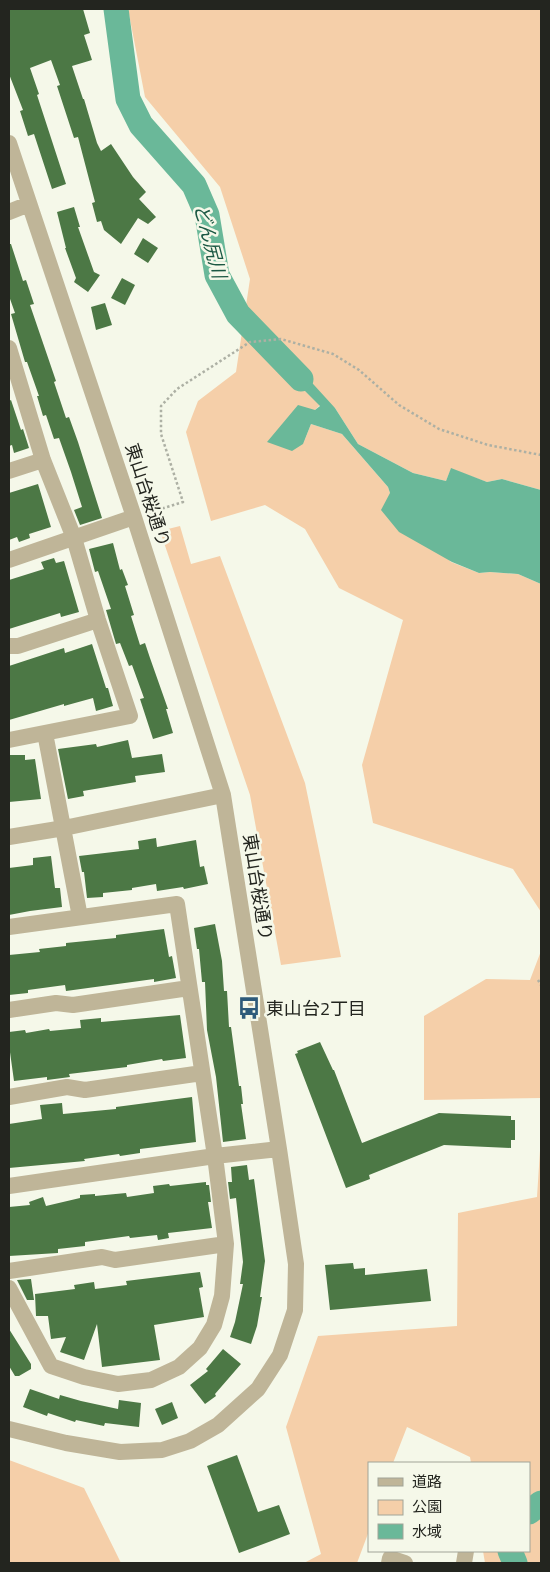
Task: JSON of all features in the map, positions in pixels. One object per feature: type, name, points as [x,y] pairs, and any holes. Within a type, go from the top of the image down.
[{"type":"street","name":"東山台桜通り","points":[[9,143],[134,517],[223,795],[296,1264],[295,1310],[280,1355],[258,1389],[218,1424],[190,1441],[162,1450],[120,1452],[66,1443],[13,1430]]},
{"type":"street","points":[[9,212],[29,204]]},
{"type":"street","points":[[9,348],[15,386],[74,538],[98,620],[130,716],[9,740]]},
{"type":"street","points":[[9,471],[43,460]]},
{"type":"street","points":[[9,560],[134,517]]},
{"type":"street","points":[[9,646],[18,646],[98,620]]},
{"type":"street","points":[[45,733],[80,917]]},
{"type":"street","points":[[9,837],[64,828],[223,795]]},
{"type":"street","points":[[9,927],[177,904],[188,988],[215,1156],[226,1244],[222,1296],[214,1325],[200,1348],[179,1367],[151,1380],[118,1384],[84,1377],[51,1366],[9,1288]]},
{"type":"street","points":[[9,1010],[56,1003],[73,1005],[188,988]]},
{"type":"street","points":[[9,1097],[67,1088],[84,1090],[202,1073]]},
{"type":"street","points":[[9,1186],[215,1156],[279,1149]]},
{"type":"street","points":[[9,1271],[102,1257],[115,1260],[226,1244]]},
{"type":"street","points":[[389,1563],[390,1558],[405,1563]]},
{"type":"path","points":[[134,517],[182,502],[161,434],[161,406],[177,389],[250,342],[281,339],[333,354],[359,370],[399,405],[439,428],[488,445],[541,455]]},
{"type":"path","points":[[538,980],[541,985]]},
{"type":"green space","points":[[128,9],[541,9],[541,490],[502,479],[487,482],[451,469],[446,481],[413,473],[358,444],[335,408],[298,384],[320,405],[315,410],[303,444],[311,424],[342,434],[388,487],[390,493],[451,562],[479,573],[518,574],[541,584],[541,912],[513,869],[373,823],[362,765],[403,620],[339,588],[305,529],[265,505],[211,521],[186,432],[198,401],[236,372],[250,279],[220,187],[145,97]]},
{"type":"green space","points":[[180,526],[191,564],[220,556],[305,783],[341,957],[281,965],[250,795],[160,531]]},
{"type":"green space","points":[[541,951],[541,1098],[424,1100],[424,1016],[486,979],[530,980]]},
{"type":"green space","points":[[541,1135],[541,1563],[485,1563],[483,1552],[530,1552],[530,1462],[471,1462],[470,1457],[407,1427],[393,1462],[368,1462],[368,1534],[357,1563],[304,1563],[321,1554],[286,1427],[318,1336],[457,1326],[458,1213],[537,1197]]},
{"type":"green space","points":[[9,1460],[84,1488],[121,1563],[9,1563]]},
{"type":"water","points":[[304,374],[335,408],[358,444],[413,473],[446,481],[451,468],[487,482],[502,479],[541,490],[541,584],[518,574],[479,573],[452,562],[399,532],[381,510],[390,493],[388,487],[342,434],[311,424],[303,444],[292,451],[267,442],[298,405],[315,410],[320,406],[298,384]]},
{"type":"building","points":[[9,9],[83,9],[90,33],[84,35],[92,60],[72,66],[97,143],[101,151],[111,144],[133,177],[146,192],[139,199],[156,217],[148,224],[138,218],[121,244],[104,230],[101,221],[97,222],[92,203],[95,202],[78,137],[74,138],[57,86],[60,85],[51,60],[30,68],[66,184],[52,189],[34,134],[28,136],[20,111],[23,110],[9,74]]},
{"type":"building","points":[[74,207],[80,227],[78,227],[94,272],[100,275],[88,292],[74,282],[76,278],[65,248],[57,212]]},
{"type":"building","points":[[143,238],[158,248],[148,263],[134,254]]},
{"type":"building","points":[[9,244],[11,244],[23,281],[26,280],[34,304],[30,305],[56,381],[54,382],[66,418],[69,417],[78,442],[102,518],[80,525],[74,510],[82,507],[71,472],[59,438],[54,439],[46,415],[43,416],[37,396],[39,396],[27,362],[25,362],[11,314],[15,313],[9,296]]},
{"type":"building","points":[[122,278],[135,285],[125,305],[111,298]]},
{"type":"building","points":[[105,303],[112,325],[96,330],[91,307]]},
{"type":"building","points":[[11,400],[29,448],[14,453],[12,445],[9,446],[9,401]]},
{"type":"building","points":[[38,484],[51,527],[29,534],[30,538],[19,542],[17,537],[9,540],[9,493]]},
{"type":"building","points":[[113,543],[120,570],[122,569],[128,585],[125,586],[134,615],[131,616],[140,645],[145,643],[168,709],[166,709],[173,733],[153,739],[140,699],[144,698],[132,665],[129,666],[120,643],[116,644],[106,610],[111,609],[98,571],[95,572],[89,549]]},
{"type":"building","points":[[54,558],[56,563],[64,561],[79,612],[61,617],[60,613],[9,629],[9,580],[44,569],[41,562]]},
{"type":"building","points":[[92,644],[113,706],[96,711],[93,698],[64,706],[64,704],[9,720],[9,666],[64,648],[65,653]]},
{"type":"building","points":[[128,740],[132,758],[162,754],[165,772],[135,776],[136,782],[83,791],[84,796],[68,799],[58,749],[96,744],[97,747]]},
{"type":"building","points":[[9,755],[25,755],[25,760],[35,759],[41,799],[9,802]]},
{"type":"building","points":[[156,838],[157,847],[196,840],[200,867],[204,866],[208,884],[184,889],[183,887],[157,891],[156,884],[132,888],[132,890],[103,893],[103,897],[87,898],[84,872],[82,872],[79,856],[139,849],[138,841]]},
{"type":"building","points":[[51,856],[55,888],[60,888],[62,907],[9,915],[9,868],[33,865],[33,858]]},
{"type":"building","points":[[215,924],[222,961],[224,991],[227,991],[229,1027],[231,1027],[239,1086],[241,1086],[243,1104],[241,1104],[246,1139],[223,1142],[216,1077],[207,1030],[205,982],[202,982],[199,949],[197,949],[194,928]]},
{"type":"building","points":[[164,929],[169,957],[172,956],[176,978],[154,982],[154,979],[66,991],[65,985],[28,990],[28,993],[9,995],[9,955],[40,952],[39,949],[66,946],[66,943],[116,938],[116,935]]},
{"type":"building","points":[[180,1015],[186,1058],[163,1061],[162,1059],[127,1065],[127,1067],[69,1074],[70,1077],[47,1080],[47,1077],[14,1081],[9,1032],[25,1030],[26,1033],[49,1029],[50,1031],[81,1028],[80,1020],[101,1018],[101,1022]]},
{"type":"building","points":[[320,1042],[334,1070],[362,1143],[439,1113],[511,1116],[511,1120],[515,1120],[515,1140],[511,1140],[511,1148],[444,1145],[369,1175],[370,1179],[346,1188],[295,1054],[298,1053],[297,1051]]},
{"type":"building","points":[[192,1097],[196,1142],[140,1149],[140,1153],[84,1159],[85,1161],[9,1168],[9,1124],[42,1119],[40,1105],[62,1103],[63,1114],[116,1109],[116,1107]]},
{"type":"building","points":[[247,1165],[249,1180],[254,1179],[265,1261],[260,1297],[262,1297],[257,1326],[251,1344],[230,1337],[243,1284],[240,1284],[243,1262],[236,1198],[230,1199],[228,1182],[232,1182],[231,1167]]},
{"type":"building","points":[[206,1182],[206,1185],[209,1185],[211,1202],[208,1202],[212,1228],[168,1233],[169,1238],[158,1240],[157,1235],[130,1238],[129,1236],[85,1242],[85,1246],[58,1249],[58,1253],[9,1256],[9,1207],[30,1205],[29,1202],[43,1197],[46,1206],[80,1198],[80,1195],[95,1194],[95,1196],[126,1193],[127,1197],[154,1193],[153,1186]]},
{"type":"building","points":[[353,1263],[354,1269],[365,1268],[365,1275],[427,1269],[431,1301],[330,1310],[325,1265]]},
{"type":"building","points":[[200,1272],[203,1287],[199,1288],[204,1317],[154,1325],[160,1360],[102,1367],[97,1324],[84,1360],[60,1352],[66,1337],[51,1339],[48,1316],[36,1316],[35,1294],[75,1289],[74,1285],[94,1282],[95,1289],[127,1285],[126,1281]]},
{"type":"building","points":[[31,1279],[34,1300],[27,1300],[17,1280]]},
{"type":"building","points":[[9,1329],[31,1364],[31,1369],[19,1376],[15,1376],[9,1366]]},
{"type":"building","points":[[223,1349],[241,1364],[215,1394],[216,1396],[205,1404],[190,1385],[208,1371],[206,1369]]},
{"type":"building","points":[[30,1389],[59,1399],[60,1395],[118,1409],[119,1400],[141,1403],[139,1427],[105,1423],[104,1426],[76,1420],[75,1422],[48,1413],[47,1416],[23,1407]]},
{"type":"building","points":[[172,1402],[178,1418],[162,1425],[155,1409]]},
{"type":"building","points":[[237,1455],[258,1512],[279,1505],[290,1534],[239,1553],[207,1466]]},
{"type":"waterway","name":"どん尻川","points":[[116,9],[128,99],[141,125],[194,185],[207,215],[217,275],[238,314],[301,379]]},
{"type":"waterway","name":"どん尻川","points":[[530,1511],[541,1503]]},
{"type":"waterway","name":"どん尻川","points":[[510,1552],[515,1563]]},
{"type":"place","name":"東山台2丁目","points":[[249,1008]]}]
